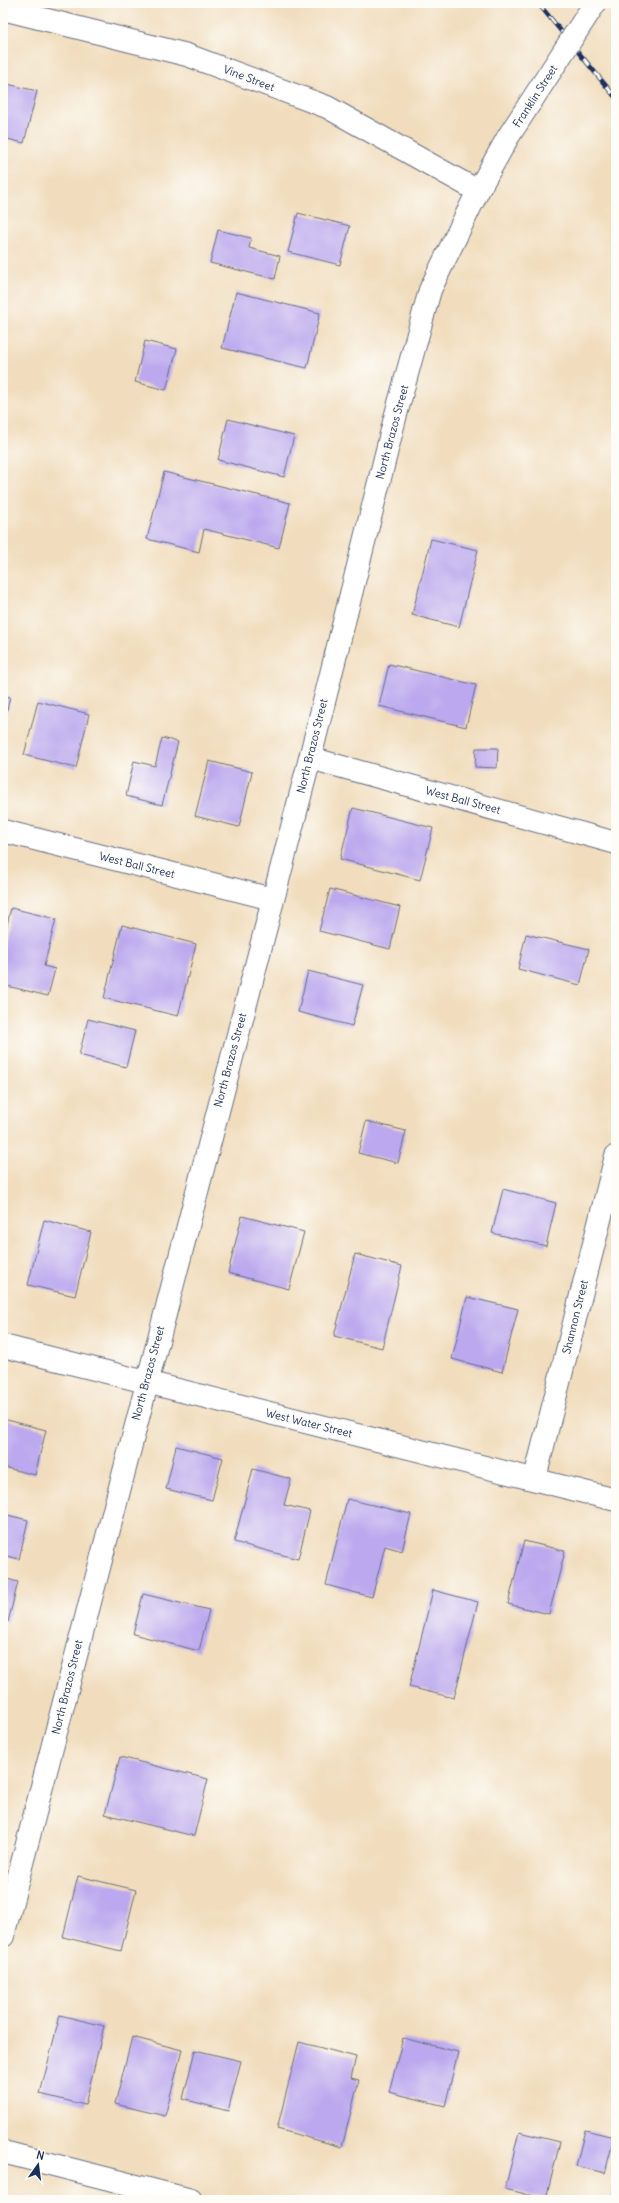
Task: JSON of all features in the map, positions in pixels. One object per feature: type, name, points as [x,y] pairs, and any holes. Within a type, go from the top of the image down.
[{"type":"street","name":"Franklin Street","points":[[478,191],[508,137],[595,3]]},
{"type":"street","name":"Vine Street","points":[[3,9],[187,55],[327,108],[478,191]]},
{"type":"street","name":"North Brazos Street","points":[[3,1936],[272,899],[310,758],[395,418],[430,290],[478,191]]},
{"type":"street","name":"West Ball Street","points":[[310,758],[616,842]]},
{"type":"street","name":"West Ball Street","points":[[3,831],[272,899]]},
{"type":"street","name":"Shannon Street","points":[[534,1478],[616,1156]]},
{"type":"street","name":"West Water Street","points":[[3,1346],[146,1383],[534,1478],[616,1500]]},
{"type":"street","points":[[3,2152],[192,2200]]},
{"type":"building","points":[[3,83],[37,91],[24,143],[3,138]]},
{"type":"building","points":[[298,213],[350,226],[340,265],[288,252]]},
{"type":"building","points":[[218,230],[251,238],[249,248],[280,256],[275,279],[210,263]]},
{"type":"building","points":[[236,292],[320,313],[307,368],[222,348]]},
{"type":"building","points":[[145,341],[177,349],[166,390],[135,382]]},
{"type":"building","points":[[228,419],[294,436],[284,477],[218,460]]},
{"type":"building","points":[[164,472],[290,503],[279,548],[204,529],[199,552],[147,539]]},
{"type":"building","points":[[431,539],[478,550],[459,627],[412,615]]},
{"type":"building","points":[[389,664],[476,685],[466,727],[379,706]]},
{"type":"building","points":[[3,695],[10,697],[4,723],[3,723]]},
{"type":"building","points":[[38,701],[89,714],[76,768],[24,755]]},
{"type":"building","points":[[162,738],[178,742],[162,805],[126,796],[134,761],[155,766]]},
{"type":"building","points":[[476,748],[498,748],[497,768],[475,767]]},
{"type":"building","points":[[209,761],[252,772],[239,827],[195,816]]},
{"type":"building","points":[[353,808],[433,828],[420,880],[340,859]]},
{"type":"building","points":[[330,889],[400,907],[390,949],[319,931]]},
{"type":"building","points":[[11,908],[56,919],[44,966],[55,969],[48,996],[3,985],[3,942]]},
{"type":"building","points":[[122,925],[196,944],[178,1016],[104,998]]},
{"type":"building","points":[[526,934],[589,949],[580,985],[518,969]]},
{"type":"building","points":[[308,971],[363,985],[352,1026],[298,1012]]},
{"type":"building","points":[[88,1019],[135,1031],[126,1067],[79,1055]]},
{"type":"building","points":[[366,1121],[406,1131],[398,1163],[358,1153]]},
{"type":"building","points":[[503,1189],[556,1203],[546,1246],[492,1233]]},
{"type":"building","points":[[242,1216],[304,1232],[289,1289],[228,1273]]},
{"type":"building","points":[[44,1220],[91,1232],[75,1296],[28,1285]]},
{"type":"building","points":[[355,1254],[402,1266],[382,1348],[334,1336]]},
{"type":"building","points":[[467,1297],[518,1309],[502,1372],[452,1359]]},
{"type":"building","points":[[3,1419],[46,1430],[35,1475],[3,1467]]},
{"type":"building","points":[[176,1446],[223,1458],[212,1500],[166,1489]]},
{"type":"building","points":[[253,1469],[291,1479],[284,1505],[310,1511],[298,1559],[234,1542]]},
{"type":"building","points":[[347,1499],[411,1514],[402,1551],[385,1546],[372,1597],[326,1585]]},
{"type":"building","points":[[3,1514],[28,1520],[19,1559],[3,1555]]},
{"type":"building","points":[[524,1541],[565,1551],[549,1614],[508,1604]]},
{"type":"building","points":[[3,1578],[18,1582],[8,1622],[3,1620]]},
{"type":"building","points":[[433,1590],[478,1602],[454,1698],[409,1687]]},
{"type":"building","points":[[143,1594],[209,1610],[199,1651],[133,1634]]},
{"type":"building","points":[[120,1757],[208,1779],[194,1836],[105,1814]]},
{"type":"building","points":[[78,1876],[136,1890],[121,1951],[63,1937]]},
{"type":"building","points":[[60,2015],[104,2026],[85,2105],[40,2094]]},
{"type":"building","points":[[132,2037],[182,2050],[165,2116],[115,2104]]},
{"type":"building","points":[[403,2038],[458,2052],[445,2106],[389,2092]]},
{"type":"building","points":[[299,2042],[356,2057],[351,2078],[359,2080],[342,2147],[277,2129]]},
{"type":"building","points":[[195,2050],[241,2061],[228,2111],[183,2099]]},
{"type":"building","points":[[585,2130],[614,2137],[605,2173],[576,2166]]},
{"type":"building","points":[[519,2132],[560,2142],[546,2199],[505,2189]]},
{"type":"building","points":[[615,2183],[616,2200],[611,2200]]},
{"type":"railway","points":[[538,3],[616,98]]}]
